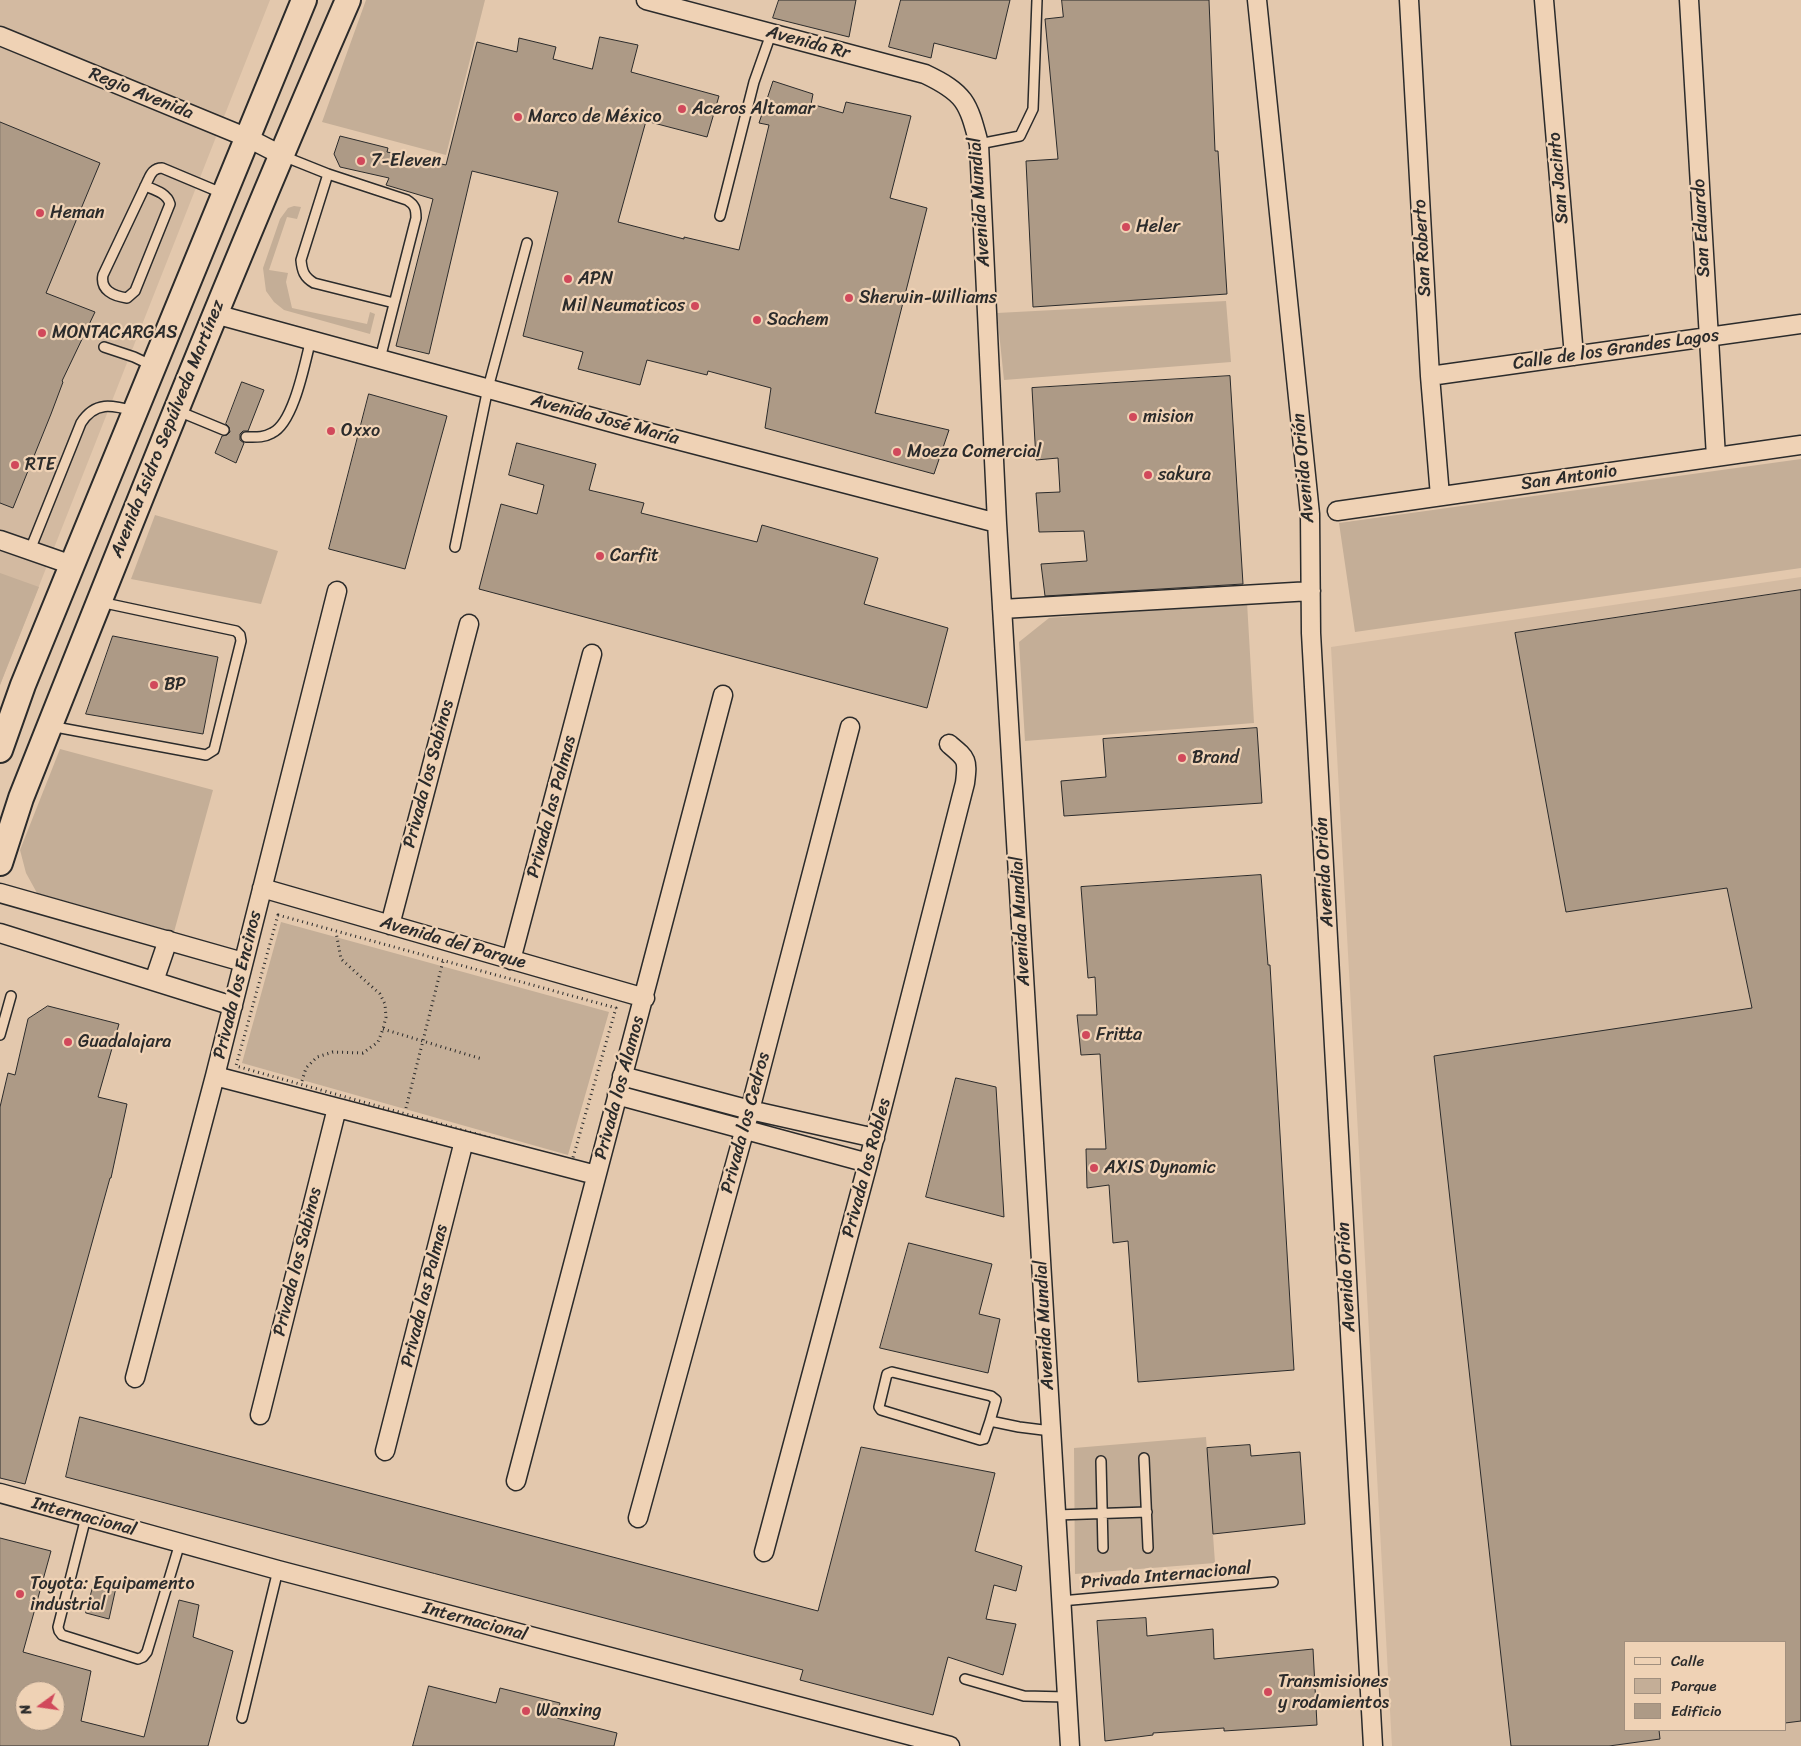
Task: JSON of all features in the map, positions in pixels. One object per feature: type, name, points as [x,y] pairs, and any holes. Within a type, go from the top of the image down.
[{"type":"main road","name":"Avenida Isidro Sepúlveda Martínez","points":[[0,750],[72,565],[304,0]]},
{"type":"main road","name":"Avenida Isidro Sepúlveda Martínez","points":[[0,863],[21,798],[175,410],[348,0]]},
{"type":"street","name":"Avenida Rr","points":[[646,0],[925,74],[949,85],[963,99]]},
{"type":"street","name":"Avenida Orión","points":[[1257,0],[1310,514],[1312,643],[1373,1746]]},
{"type":"street","name":"San Roberto","points":[[1409,0],[1430,376],[1440,496]]},
{"type":"street","name":"San Jacinto","points":[[1544,0],[1574,356]]},
{"type":"street","name":"San Eduardo","points":[[1689,0],[1716,457]]},
{"type":"street","name":"Regio Avenida","points":[[0,36],[248,138],[281,155]]},
{"type":"street","name":"Avenida Mundial","points":[[963,99],[972,118],[979,144],[997,523],[1070,1746]]},
{"type":"street","name":"Avenida José María","points":[[215,314],[639,430],[997,523]]},
{"type":"street","name":"Calle de los Grandes Lagos","points":[[1430,376],[1801,324]]},
{"type":"street","name":"San Antonio","points":[[1337,510],[1801,445]]},
{"type":"street","points":[[0,540],[72,565]]},
{"type":"street","name":"Privada los Encinos","points":[[135,1378],[233,1006],[337,591]]},
{"type":"street","points":[[1002,609],[1311,591]]},
{"type":"street","name":"Privada los Sabinos","points":[[390,924],[469,624]]},
{"type":"street","name":"Privada las Palmas","points":[[511,960],[592,654]]},
{"type":"street","name":"Privada los Álamos","points":[[516,1481],[723,695]]},
{"type":"street","name":"Privada los Cedros","points":[[638,1518],[750,1110],[850,727]]},
{"type":"street","name":"Privada los Robles","points":[[764,1552],[875,1138],[965,783],[967,769],[964,757],[949,744]]},
{"type":"street","name":"Avenida del Parque","points":[[262,888],[644,998]]},
{"type":"street","points":[[0,893],[243,962]]},
{"type":"street","points":[[0,933],[233,1006]]},
{"type":"street","points":[[154,981],[168,940]]},
{"type":"street","points":[[215,1076],[596,1175]]},
{"type":"street","points":[[622,1076],[750,1110],[875,1138]]},
{"type":"street","points":[[617,1095],[868,1163]]},
{"type":"street","name":"Privada los Sabinos","points":[[260,1416],[337,1108]]},
{"type":"street","name":"Privada las Palmas","points":[[385,1452],[464,1141]]},
{"type":"street","name":"Internacional","points":[[0,1493],[278,1570],[944,1745]]},
{"type":"lane","points":[[979,144],[1020,136],[1033,109],[1037,0]]},
{"type":"lane","points":[[720,216],[754,82],[771,34]]},
{"type":"lane","points":[[281,155],[328,174],[401,198],[413,204],[416,210],[416,218],[380,359]]},
{"type":"lane","points":[[145,186],[166,195],[169,198],[170,204],[135,291],[132,296],[127,298],[121,297],[109,292],[104,287],[102,282],[103,275],[145,186],[153,170],[162,168],[224,194]]},
{"type":"lane","points":[[328,174],[301,260],[302,270],[306,278],[314,284],[394,303]]},
{"type":"lane","points":[[454,547],[488,388],[526,243]]},
{"type":"lane","points":[[246,437],[260,438],[274,433],[284,424],[291,410],[312,339]]},
{"type":"lane","points":[[104,347],[154,366]]},
{"type":"lane","points":[[30,550],[40,521],[86,415],[98,407],[114,405],[135,411]]},
{"type":"lane","points":[[175,410],[224,430]]},
{"type":"lane","points":[[50,726],[206,755],[214,750],[241,641],[240,635],[236,631],[99,602]]},
{"type":"lane","points":[[0,1035],[11,996]]},
{"type":"lane","points":[[892,1372],[994,1398],[996,1404],[990,1421],[984,1439],[980,1440],[881,1410],[879,1406],[887,1374],[892,1372]]},
{"type":"lane","points":[[990,1421],[1051,1431]]},
{"type":"lane","points":[[1144,1458],[1148,1548]]},
{"type":"lane","points":[[1101,1461],[1103,1548]]},
{"type":"lane","points":[[1056,1515],[1147,1512]]},
{"type":"lane","points":[[86,1517],[58,1627],[59,1631],[62,1635],[138,1659],[144,1657],[147,1652],[180,1543]]},
{"type":"lane","points":[[242,1718],[278,1570]]},
{"type":"lane","name":"Privada Internacional","points":[[1061,1601],[1274,1582]]},
{"type":"lane","points":[[965,1679],[1024,1696],[1067,1697]]},
{"type":"path","points":[[278,916],[336,931],[616,1008],[572,1161],[236,1066],[278,916]]},
{"type":"path","points":[[301,1084],[306,1068],[317,1056],[333,1052],[363,1053],[378,1042],[386,1017],[385,1004],[380,994],[341,959],[336,931]]},
{"type":"path","points":[[404,1114],[443,961]]},
{"type":"path","points":[[383,1029],[482,1059]]},
{"type":"shaded area","points":[[0,0],[270,0],[0,685]]},
{"type":"shaded area","points":[[1801,577],[1801,1746],[1392,1746],[1331,647]]},
{"type":"green space","points":[[366,0],[485,0],[446,155],[322,122]]},
{"type":"green space","points":[[294,206],[301,207],[297,219],[287,217],[269,270],[288,273],[286,282],[292,308],[367,324],[370,312],[375,314],[370,334],[284,310],[274,302],[266,291],[263,268],[280,219],[288,208]]},
{"type":"green space","points":[[1226,301],[1231,362],[1004,380],[997,313]]},
{"type":"green space","points":[[1801,459],[1801,568],[1355,632],[1339,523]]},
{"type":"green space","points":[[155,515],[278,551],[261,604],[131,579]]},
{"type":"green space","points":[[0,573],[39,587],[0,685]]},
{"type":"green space","points":[[1247,602],[1254,723],[1025,741],[1019,642],[1049,618]]},
{"type":"green space","points":[[60,749],[213,790],[174,932],[37,893],[26,873],[20,850]]},
{"type":"green space","points":[[281,922],[609,1012],[568,1155],[242,1063]]},
{"type":"green space","points":[[1206,1437],[1215,1563],[1075,1574],[1074,1448]]},
{"type":"building","points":[[779,0],[856,0],[849,37],[773,18]]},
{"type":"building","points":[[901,0],[1010,0],[996,59],[934,43],[931,58],[889,47]]},
{"type":"building","points":[[1062,0],[1209,0],[1215,151],[1218,151],[1227,294],[1033,307],[1026,161],[1058,159],[1045,19],[1063,17]]},
{"type":"building","points":[[600,37],[638,45],[631,72],[719,96],[707,137],[646,121],[618,222],[684,239],[684,237],[739,250],[769,125],[759,123],[773,81],[813,94],[811,104],[843,113],[846,102],[911,116],[890,198],[927,208],[875,413],[949,430],[934,474],[765,428],[771,388],[708,371],[707,375],[647,360],[640,385],[578,369],[583,352],[523,336],[558,192],[472,171],[429,354],[396,346],[433,199],[386,185],[389,178],[340,167],[334,154],[340,136],[388,148],[387,152],[446,165],[477,42],[517,52],[519,38],[556,47],[553,59],[592,69]]},
{"type":"building","points":[[0,122],[100,163],[46,293],[95,312],[62,381],[51,414],[13,508],[0,503]]},
{"type":"building","points":[[1230,376],[1243,584],[1045,596],[1041,564],[1087,561],[1084,531],[1039,532],[1036,493],[1060,492],[1058,458],[1036,460],[1032,388]]},
{"type":"building","points":[[242,382],[264,390],[248,431],[243,431],[240,434],[240,440],[244,443],[236,463],[215,453],[222,436],[230,432],[226,424]]},
{"type":"building","points":[[369,394],[447,416],[405,569],[329,549]]},
{"type":"building","points":[[517,443],[596,464],[589,490],[644,503],[641,513],[757,542],[762,525],[878,558],[864,604],[948,628],[927,708],[479,589],[501,504],[537,514],[544,485],[509,475]]},
{"type":"building","points":[[1801,590],[1801,1721],[1786,1723],[1786,1641],[1624,1641],[1624,1731],[1659,1731],[1660,1739],[1609,1746],[1511,1746],[1434,1056],[1752,1008],[1727,888],[1566,912],[1515,633]]},
{"type":"building","name":"BP","points":[[113,636],[218,657],[203,734],[86,714]]},
{"type":"building","name":"Brand","points":[[1257,728],[1262,803],[1064,816],[1061,781],[1106,777],[1103,739]]},
{"type":"building","points":[[1261,875],[1268,965],[1270,965],[1294,1370],[1138,1382],[1128,1241],[1113,1243],[1109,1185],[1087,1188],[1086,1149],[1106,1149],[1100,1054],[1081,1055],[1077,1015],[1097,1015],[1095,977],[1088,978],[1081,887]]},
{"type":"building","points":[[48,1006],[119,1024],[98,1097],[127,1104],[111,1178],[25,1484],[0,1478],[0,1107],[8,1073],[15,1075],[28,1019]]},
{"type":"building","points":[[956,1078],[996,1087],[1004,1217],[926,1197]]},
{"type":"building","points":[[909,1243],[992,1264],[979,1314],[1000,1319],[988,1373],[880,1348]]},
{"type":"building","points":[[80,1417],[818,1611],[861,1447],[995,1473],[975,1551],[1022,1566],[1016,1591],[994,1585],[986,1619],[1016,1624],[1003,1675],[948,1657],[933,1715],[800,1680],[803,1670],[66,1477]]},
{"type":"building","points":[[1250,1445],[1251,1456],[1300,1452],[1305,1524],[1213,1534],[1207,1448]]},
{"type":"building","points":[[0,1538],[51,1551],[23,1652],[91,1671],[81,1721],[144,1737],[179,1600],[199,1605],[193,1637],[233,1651],[208,1746],[0,1746]]},
{"type":"building","points":[[96,1576],[117,1583],[109,1619],[86,1613]]},
{"type":"building","points":[[1146,1618],[1147,1636],[1213,1629],[1214,1659],[1313,1649],[1317,1725],[1224,1731],[1224,1728],[1153,1733],[1153,1735],[1105,1741],[1097,1621]]},
{"type":"building","points":[[429,1686],[496,1703],[500,1688],[560,1703],[557,1718],[617,1733],[614,1746],[413,1746]]},
{"type":"place","name":"Aceros Altamar","points":[[682,109]]},
{"type":"place","name":"Marco de México","points":[[518,117]]},
{"type":"place","name":"7-Eleven","points":[[361,161]]},
{"type":"place","name":"Heman","points":[[40,213]]},
{"type":"place","name":"Heler","points":[[1126,227]]},
{"type":"place","name":"APN","points":[[568,279]]},
{"type":"place","name":"Sherwin-Williams","points":[[849,298]]},
{"type":"place","name":"Mil Neumaticos","points":[[695,306]]},
{"type":"place","name":"Sachem","points":[[757,320]]},
{"type":"place","name":"MONTACARGAS","points":[[42,333]]},
{"type":"place","name":"mision","points":[[1133,417]]},
{"type":"place","name":"Oxxo","points":[[331,431]]},
{"type":"place","name":"Moeza Comercial","points":[[897,452]]},
{"type":"place","name":"RTE","points":[[15,465]]},
{"type":"place","name":"sakura","points":[[1148,475]]},
{"type":"place","name":"Carfit","points":[[600,556]]},
{"type":"place","name":"BP","points":[[154,685]]},
{"type":"place","name":"Brand","points":[[1182,758]]},
{"type":"place","name":"Fritta","points":[[1086,1035]]},
{"type":"place","name":"Guadalajara","points":[[68,1042]]},
{"type":"place","name":"AXIS Dynamic","points":[[1094,1168]]},
{"type":"place","name":"Toyota: Equipamento industrial","points":[[20,1594]]},
{"type":"place","name":"Transmisiones y rodamientos","points":[[1268,1692]]},
{"type":"place","name":"Wanxing","points":[[526,1711]]}]
